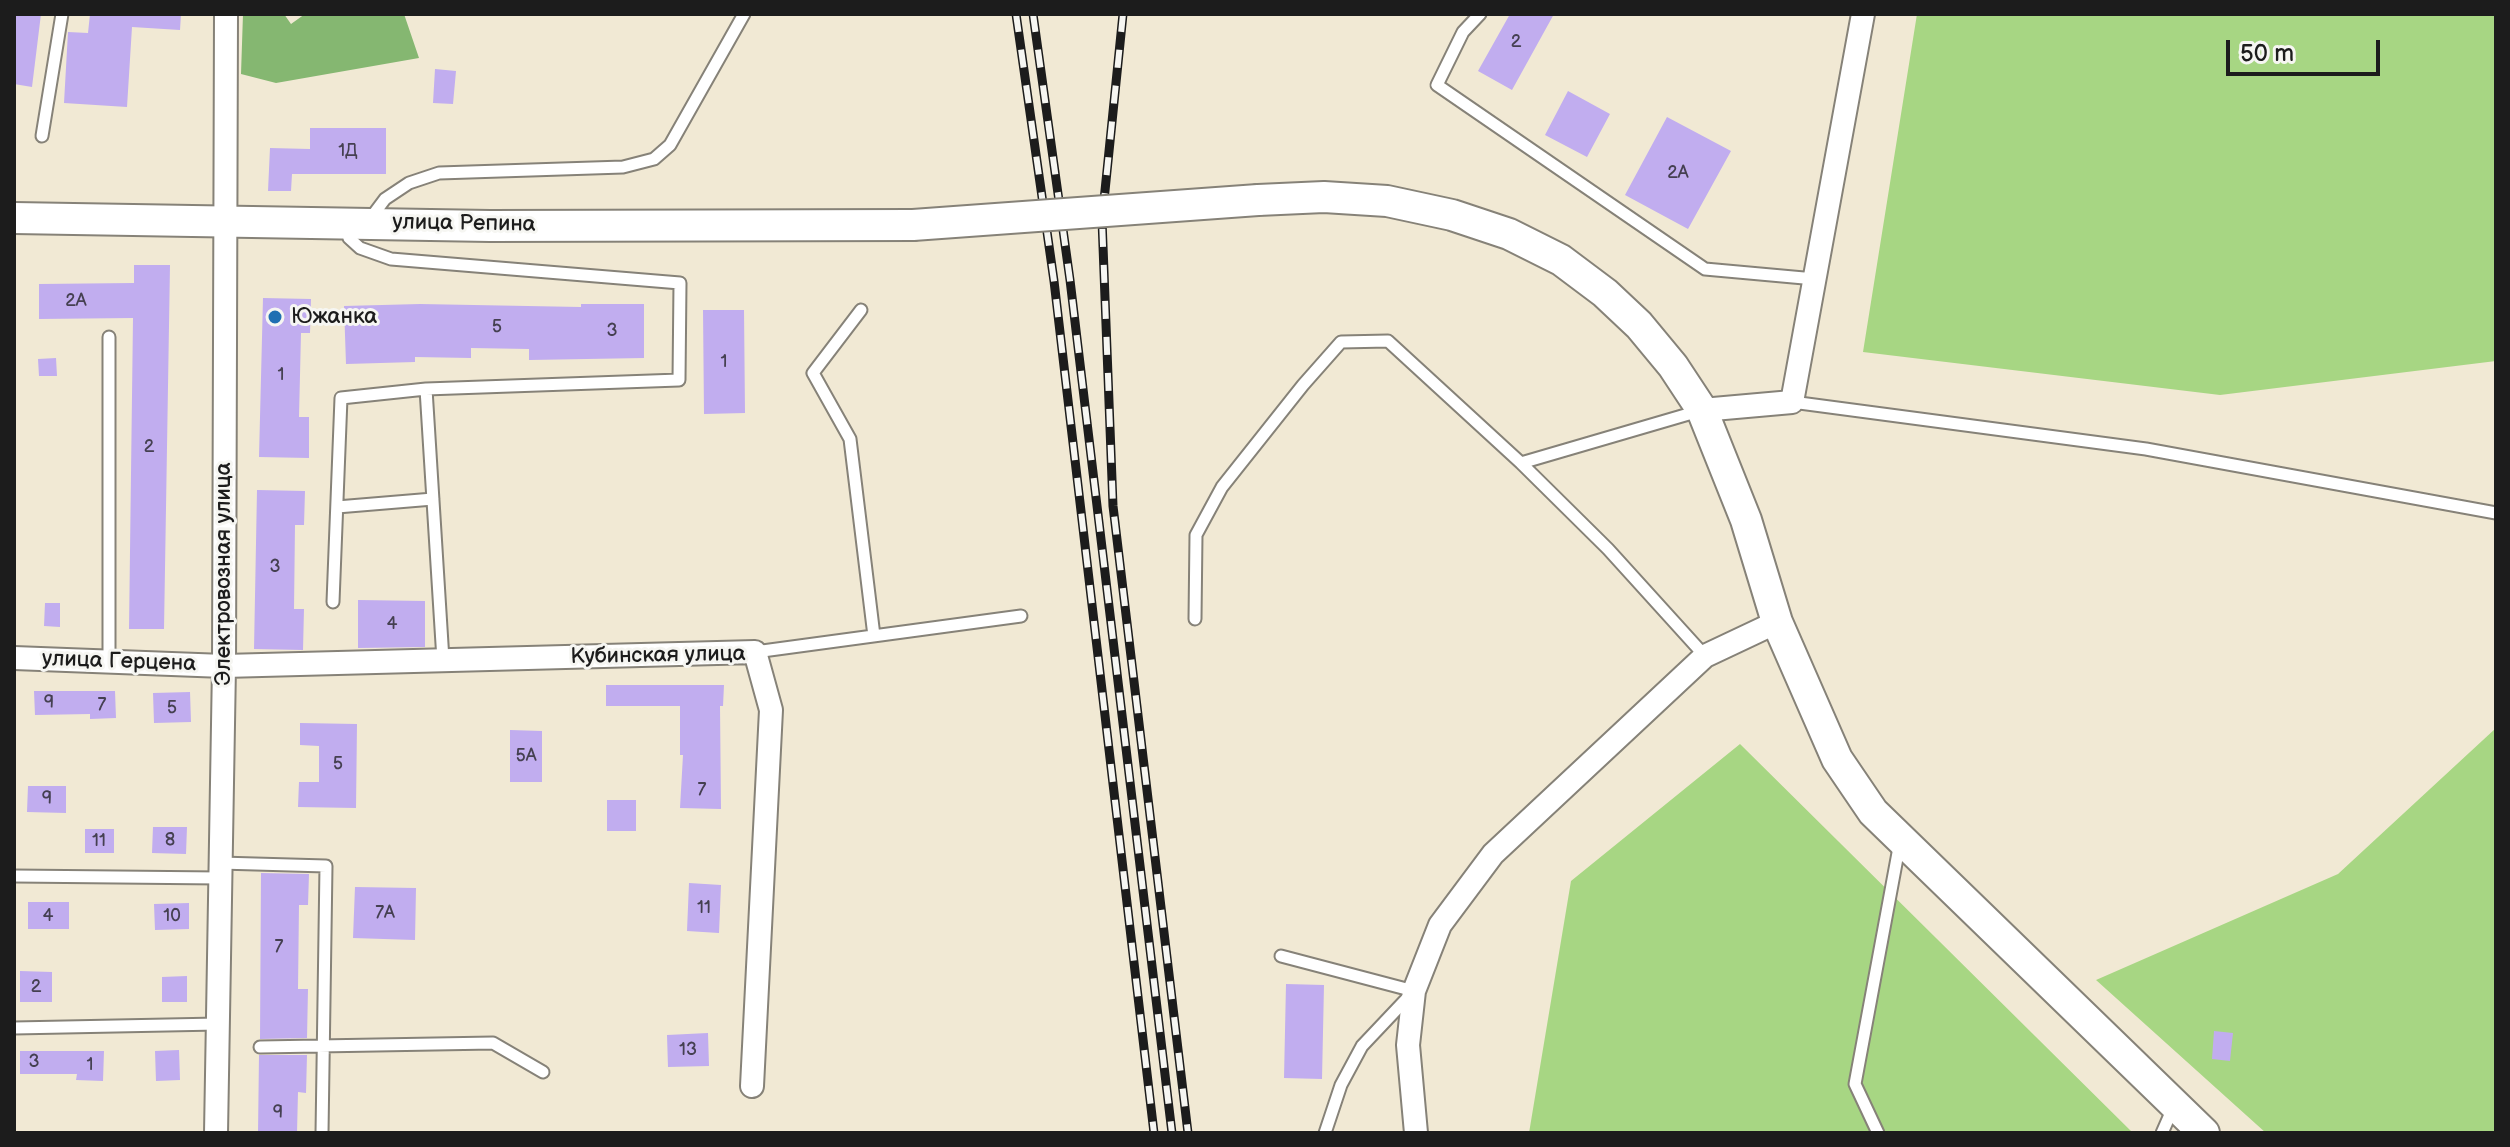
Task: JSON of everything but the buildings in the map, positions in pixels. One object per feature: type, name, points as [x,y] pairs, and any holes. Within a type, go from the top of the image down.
[{"type":"main road","name":"улица Репина","points":[[14,218],[913,225],[1324,197],[1387,201],[1452,215],[1509,234],[1561,260],[1605,293],[1673,366],[1702,410],[1746,520],[1777,622],[1837,759],[1873,812],[2204,1133]]},
{"type":"street","name":"Электровозная улица","points":[[216,1133],[224,666],[226,14]]},
{"type":"street","points":[[1702,410],[1792,402],[1863,14]]},
{"type":"street","points":[[1416,1133],[1408,1045],[1414,991],[1440,925],[1493,854],[1705,656],[1777,622]]},
{"type":"street","name":"Кубинская улица","points":[[224,666],[755,652],[771,710],[752,1086]]},
{"type":"street","name":"улица Герцена","points":[[14,658],[224,666]]},
{"type":"lane","points":[[42,136],[62,14]]},
{"type":"lane","points":[[333,602],[341,398],[426,389],[679,380],[680,283],[391,259],[360,248],[349,238],[356,223],[409,183],[439,173],[623,167],[654,159],[670,145],[744,14]]},
{"type":"lane","points":[[1480,14],[1463,32],[1437,85],[1705,269],[1815,279]]},
{"type":"lane","points":[[861,310],[813,373],[850,439],[874,636]]},
{"type":"lane","points":[[109,337],[109,662]]},
{"type":"lane","points":[[1195,619],[1196,535],[1222,487],[1341,342],[1388,341],[1521,463],[1608,549],[1705,656]]},
{"type":"lane","points":[[426,389],[443,660]]},
{"type":"lane","points":[[1792,402],[2146,449],[2496,513]]},
{"type":"lane","points":[[1521,463],[1702,410]]},
{"type":"lane","points":[[337,507],[433,499]]},
{"type":"lane","points":[[755,652],[1021,616]]},
{"type":"lane","points":[[1878,1133],[1855,1084],[1900,841]]},
{"type":"lane","points":[[14,876],[326,866],[322,1133]]},
{"type":"lane","points":[[1281,956],[1414,991],[1362,1046],[1341,1085],[1325,1133]]},
{"type":"lane","points":[[14,1028],[218,1024]]},
{"type":"lane","points":[[260,1047],[493,1043],[543,1072]]},
{"type":"lane","points":[[2162,1133],[2175,1104]]},
{"type":"green space","points":[[243,14],[284,14],[291,24],[305,14],[404,14],[419,58],[276,83],[241,74]]},
{"type":"green space","points":[[1917,14],[2496,14],[2496,361],[2220,395],[1863,352]]},
{"type":"green space","points":[[2496,728],[2496,1133],[2266,1133],[2096,980],[2338,874]]},
{"type":"green space","points":[[1740,744],[2133,1133],[1529,1133],[1571,881]]},
{"type":"railway","points":[[1016,14],[1054,281],[1154,1133]]},
{"type":"railway","points":[[1033,14],[1070,280],[1172,1133]]},
{"type":"railway","points":[[1123,14],[1102,220],[1113,506],[1188,1133]]},
{"type":"place","name":"Южанка","points":[[275,317]]}]
